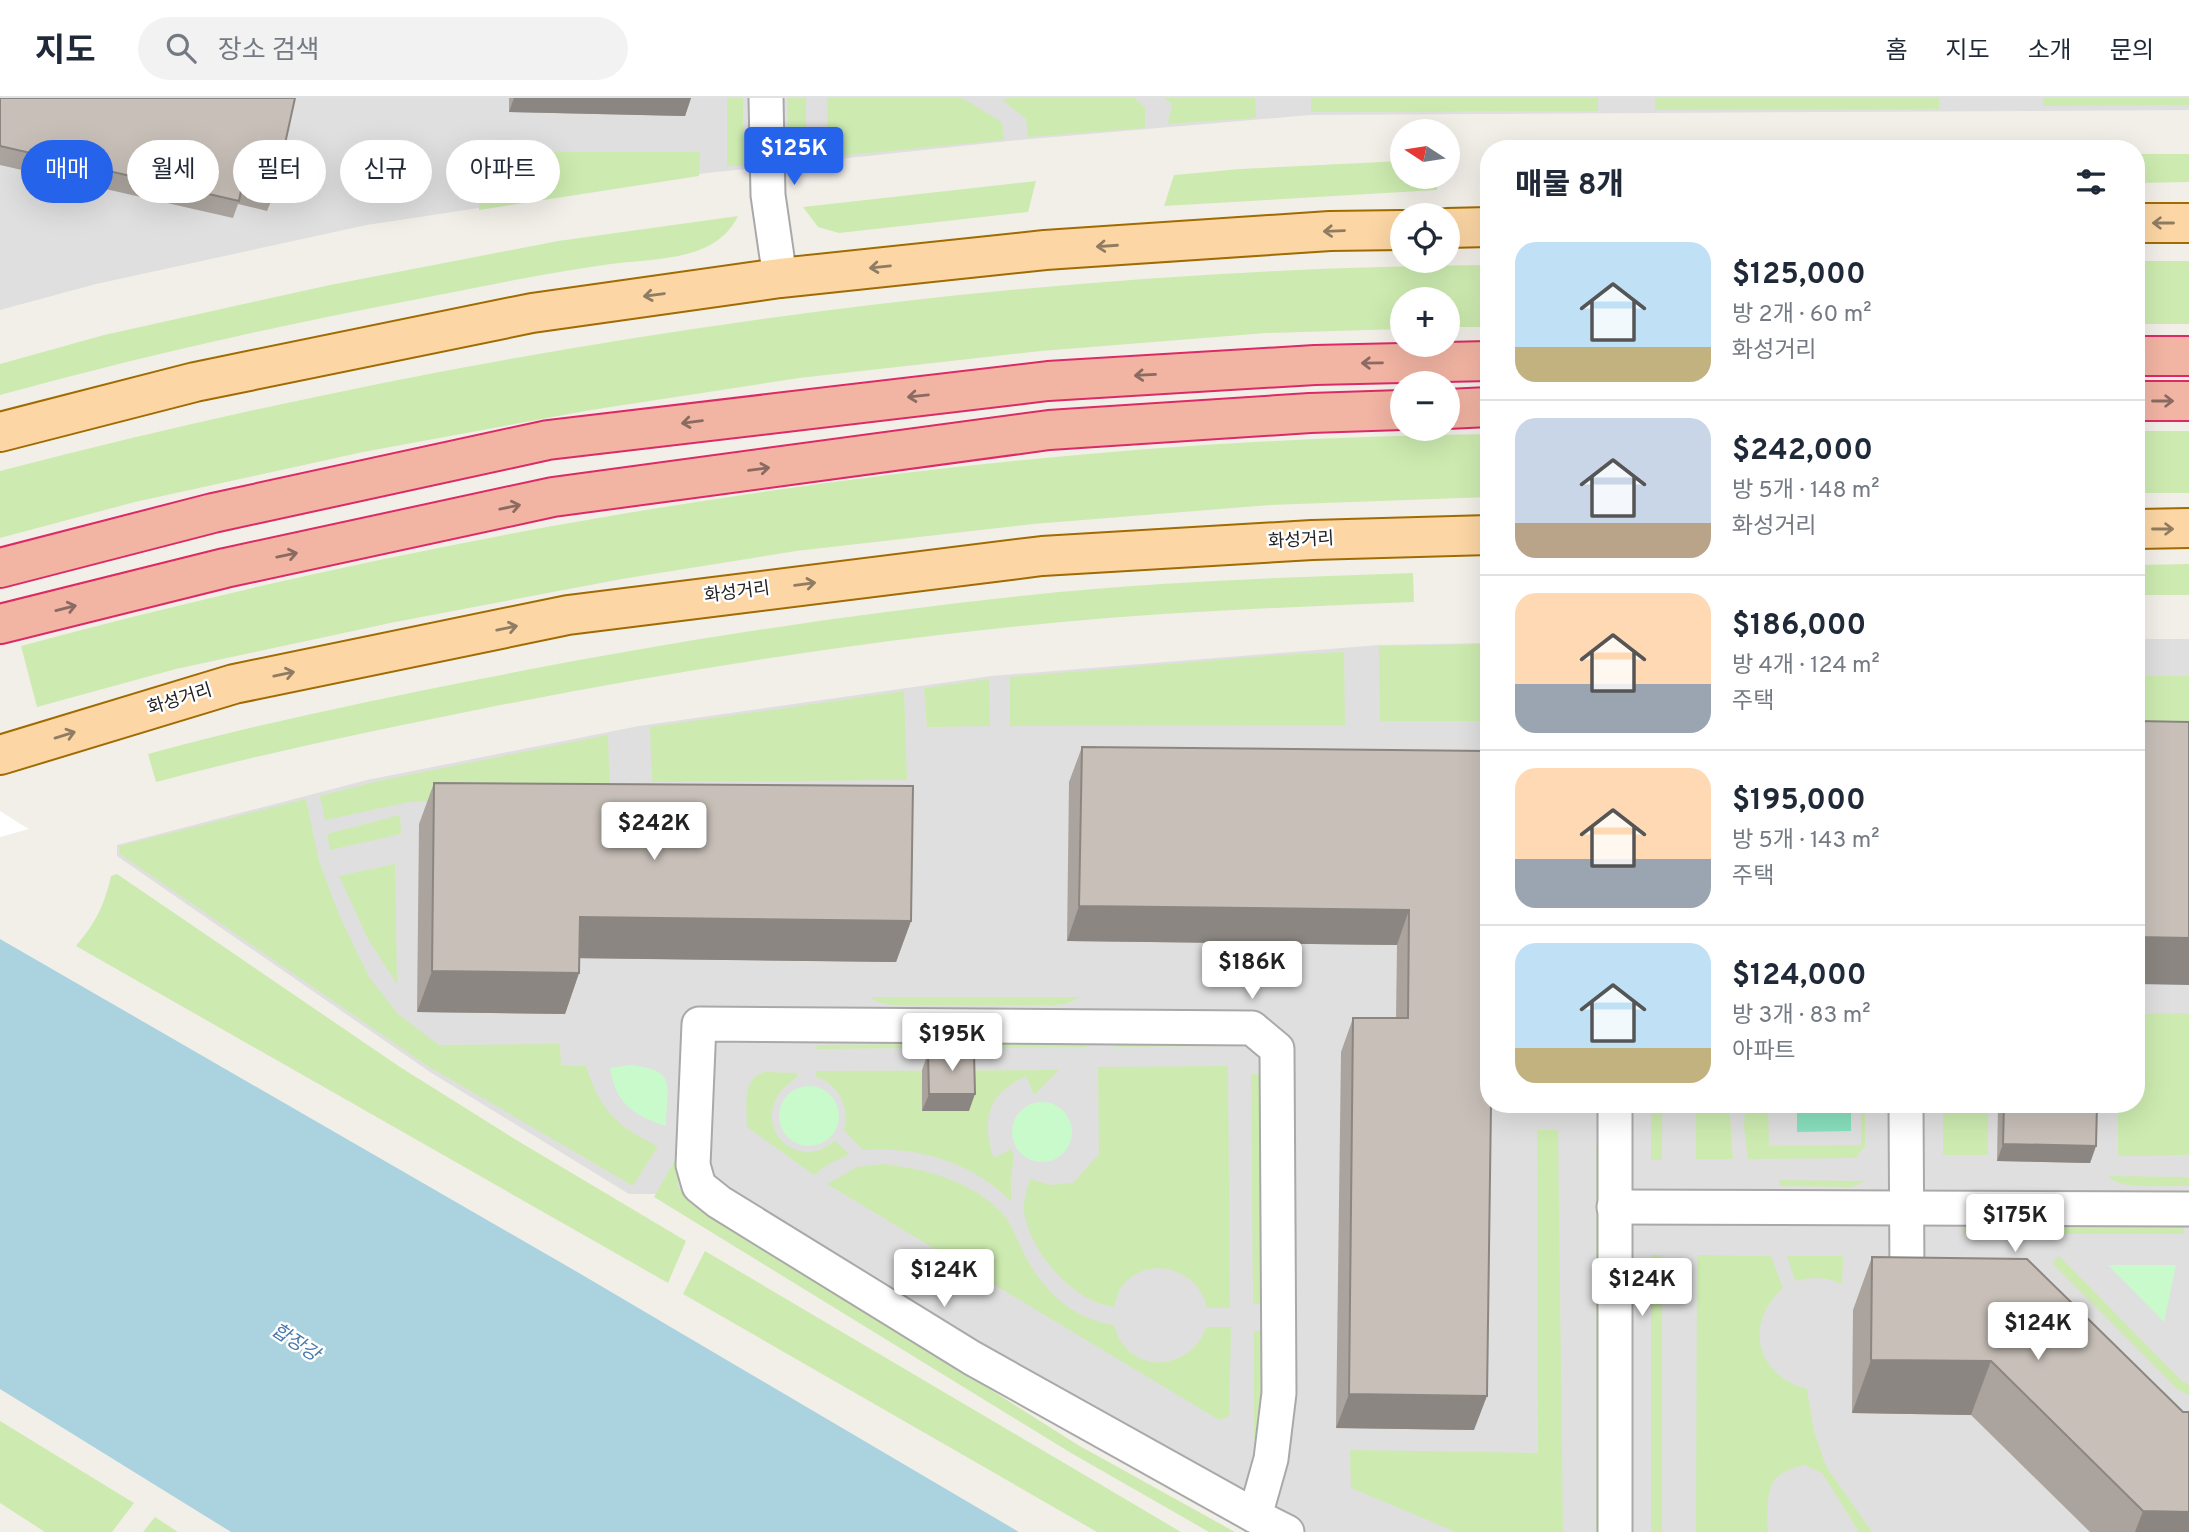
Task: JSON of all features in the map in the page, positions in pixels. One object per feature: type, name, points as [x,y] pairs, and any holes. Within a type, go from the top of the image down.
[{"type":"highway","points":[[2145,356],[2189,356]]},
{"type":"highway","points":[[0,568],[213,513],[548,440],[1048,381],[1315,365],[1480,361]]},
{"type":"highway","points":[[2145,401],[2189,401]]},
{"type":"highway","points":[[1460,408],[1480,407]]},
{"type":"highway","points":[[0,624],[225,568],[553,498],[1049,430],[1390,410]]},
{"type":"main road","points":[[2145,223],[2189,223]]},
{"type":"main road","points":[[1460,229],[1480,228]]},
{"type":"main road","points":[[0,432],[195,382],[519,315],[779,278],[1045,250],[1330,231],[1390,230]]},
{"type":"main road","points":[[2145,529],[2189,528]]},
{"type":"main road","name":"화성거리","points":[[0,755],[234,684],[568,615],[1042,556],[1312,540],[1480,535]]},
{"type":"street","points":[[766,98],[767,184],[779,278]]},
{"type":"street","points":[[1255,1516],[1271,1460],[1279,1393],[1276,1049],[1252,1028],[699,1024],[693,1165],[699,1186],[719,1202],[972,1358],[1255,1516],[1287,1532]]},
{"type":"street","points":[[1615,1113],[1615,1532]]},
{"type":"street","points":[[1906,1113],[1907,1278],[1959,1279]]},
{"type":"street","points":[[1614,1207],[2189,1209]]},
{"type":"shaded area","points":[[0,98],[2189,98],[2189,110],[1310,115],[1019,140],[707,173],[560,195],[560,140],[446,140],[446,203],[511,203],[367,225],[96,284],[0,310]]},
{"type":"shaded area","points":[[2145,639],[2189,639],[2189,1532],[1253,1532],[692,1194],[629,1194],[430,1072],[117,856],[117,845],[367,780],[639,726],[991,676],[1379,645],[1480,643],[1480,1113],[2145,1113]]},
{"type":"green space","points":[[727,98],[743,98],[743,166],[727,166]]},
{"type":"green space","points":[[787,98],[806,98],[806,159],[788,161]]},
{"type":"green space","points":[[827,98],[962,98],[1002,122],[1004,140],[828,157]]},
{"type":"green space","points":[[1134,98],[1145,107],[1145,128],[1028,137],[1026,119],[1002,100]]},
{"type":"green space","points":[[1164,98],[1255,98],[1256,118],[1168,124],[1172,104]]},
{"type":"green space","points":[[1311,98],[1598,98],[1598,111],[1311,112]]},
{"type":"green space","points":[[1655,98],[1939,98],[1939,109],[1655,110]]},
{"type":"green space","points":[[2043,98],[2189,98],[2189,105],[2043,106]]},
{"type":"green space","points":[[560,152],[700,152],[699,176],[560,197]]},
{"type":"green space","points":[[2145,154],[2189,154],[2189,182],[2145,183]]},
{"type":"green space","points":[[1390,162],[1390,189],[1437,190],[1164,206],[1174,175]]},
{"type":"green space","points":[[1036,181],[1028,212],[839,233],[818,227],[803,207]]},
{"type":"green space","points":[[479,203],[524,203],[479,210]]},
{"type":"green space","points":[[738,216],[728,231],[715,242],[683,255],[560,272],[305,321],[0,395],[0,364],[104,335],[330,285],[558,241]]},
{"type":"green space","points":[[2145,261],[2189,261],[2189,324],[2145,324]]},
{"type":"green space","points":[[1480,265],[1480,327],[1460,327],[1460,287],[1390,287],[1390,329],[1266,333],[1041,351],[799,378],[591,410],[363,452],[135,502],[0,538],[0,471],[183,426],[367,386],[738,322],[926,299],[1113,281],[1390,268],[1390,273],[1460,273],[1460,266]]},
{"type":"green space","points":[[2145,431],[2189,431],[2189,493],[2145,493]]},
{"type":"green space","points":[[1480,434],[1480,497],[1270,505],[1033,524],[796,551],[622,579],[395,622],[176,669],[37,707],[21,646],[201,600],[382,559],[565,524],[749,494],[933,470],[1118,452],[1390,437],[1390,441],[1460,441],[1460,435]]},
{"type":"green space","points":[[2189,564],[2189,595],[2145,595],[2145,565]]},
{"type":"green space","points":[[1413,573],[1414,602],[1106,618],[845,647],[629,681],[486,708],[321,742],[156,782],[148,754],[355,704],[480,679],[624,652],[841,618],[1103,588]]},
{"type":"green space","points":[[1480,644],[1480,721],[1380,721],[1379,646]]},
{"type":"green space","points":[[1344,652],[1345,725],[1010,726],[1010,677]]},
{"type":"green space","points":[[2145,676],[2189,676],[2189,726],[2145,727]]},
{"type":"green space","points":[[989,679],[990,726],[927,727],[924,688]]},
{"type":"green space","points":[[904,691],[907,780],[652,782],[650,727]]},
{"type":"green space","points":[[608,735],[610,799],[410,802],[325,820],[320,796],[378,781]]},
{"type":"green space","points":[[306,799],[319,861],[340,917],[369,977],[398,1014],[439,1045],[560,1044],[561,1066],[586,1066],[598,1095],[612,1115],[631,1131],[658,1146],[633,1186],[426,1065],[120,854],[119,846]]},
{"type":"green space","points":[[400,815],[401,834],[330,850],[327,834]]},
{"type":"green space","points":[[395,864],[397,984],[368,939],[339,876]]},
{"type":"green space","points":[[117,874],[400,1067],[686,1241],[668,1283],[76,946],[98,913],[111,876]]},
{"type":"green space","points":[[870,997],[1081,997],[1066,1004],[1054,1005],[892,1005],[877,1002]]},
{"type":"green space","points":[[2189,1013],[2189,1155],[2118,1156],[2118,1113],[2145,1113],[2145,1014]]},
{"type":"green space","points":[[1228,1041],[1228,1046],[1113,1047],[1113,1042]]},
{"type":"green space","points":[[987,1043],[1087,1043],[1087,1047],[987,1048]]},
{"type":"green space","points":[[914,1044],[914,1048],[816,1049],[817,1045]]},
{"type":"green space","points":[[630,1065],[645,1067],[663,1076],[668,1090],[666,1126],[644,1118],[621,1099],[612,1080],[610,1068]]},
{"type":"green space","points":[[1228,1066],[1230,1308],[1207,1308],[1202,1294],[1182,1274],[1155,1268],[1141,1271],[1129,1279],[1119,1291],[1114,1307],[1083,1296],[1056,1273],[1044,1258],[1028,1227],[1024,1204],[1030,1179],[1050,1185],[1073,1183],[1099,1154],[1098,1067]]},
{"type":"green space","points":[[1059,1070],[1034,1095],[1026,1076],[1004,1090],[991,1107],[988,1128],[992,1154],[994,1158],[1011,1149],[1014,1154],[1011,1201],[979,1176],[943,1159],[904,1151],[863,1150],[844,1130],[845,1113],[841,1097],[831,1085],[815,1076],[816,1071]]},
{"type":"green space","points":[[765,1072],[797,1073],[797,1077],[779,1094],[773,1106],[773,1124],[780,1139],[804,1152],[821,1150],[835,1141],[849,1154],[814,1175],[747,1127],[746,1102],[749,1087],[757,1076]]},
{"type":"green space","points":[[1251,1074],[1259,1074],[1261,1304],[1253,1304]]},
{"type":"green space","points":[[809,1086],[830,1095],[839,1116],[830,1137],[809,1146],[788,1137],[779,1116],[788,1095]]},
{"type":"green space","points":[[1042,1102],[1063,1111],[1072,1132],[1063,1153],[1042,1162],[1021,1153],[1012,1132],[1021,1111]]},
{"type":"green space","points":[[1651,1113],[1662,1113],[1662,1160],[1651,1160]]},
{"type":"green space","points":[[1696,1113],[1730,1113],[1733,1159],[1696,1159]]},
{"type":"green space","points":[[1745,1113],[1768,1113],[1769,1146],[1861,1145],[1861,1113],[1865,1113],[1865,1146],[1856,1158],[1748,1159]]},
{"type":"green space","points":[[1797,1113],[1851,1113],[1851,1131],[1797,1132]]},
{"type":"green space","points":[[1943,1113],[1988,1113],[1988,1155],[1943,1155]]},
{"type":"green space","points":[[1537,1130],[1558,1130],[1563,1532],[1456,1532],[1351,1488],[1350,1450],[1538,1453]]},
{"type":"green space","points":[[1605,1144],[1606,1532],[1596,1532],[1596,1145]]},
{"type":"green space","points":[[681,1149],[678,1187],[687,1197],[1078,1445],[1235,1532],[1209,1532],[1071,1453],[654,1197]]},
{"type":"green space","points":[[883,1164],[944,1177],[985,1198],[1005,1217],[1030,1264],[1048,1289],[1071,1309],[1098,1322],[1114,1325],[1120,1340],[1130,1352],[1141,1359],[1167,1362],[1180,1358],[1200,1340],[1206,1327],[1231,1327],[1229,1416],[1219,1420],[827,1184],[857,1167]]},
{"type":"green space","points":[[2108,1176],[2189,1177],[2189,1186],[2122,1184]]},
{"type":"green space","points":[[1779,1180],[1866,1181],[1852,1187],[1779,1186]]},
{"type":"green space","points":[[2184,1227],[2184,1234],[1963,1234],[1963,1228]]},
{"type":"green space","points":[[705,1251],[1181,1532],[1097,1532],[683,1294]]},
{"type":"green space","points":[[1651,1255],[1662,1255],[1662,1532],[1651,1532]]},
{"type":"green space","points":[[1697,1255],[1771,1256],[1783,1288],[1770,1302],[1763,1317],[1761,1347],[1766,1360],[1776,1372],[1807,1389],[1814,1431],[1826,1466],[1872,1532],[1859,1532],[1822,1473],[1804,1465],[1784,1472],[1771,1486],[1768,1532],[1696,1532]]},
{"type":"green space","points":[[1787,1256],[1843,1256],[1842,1285],[1819,1278],[1795,1281]]},
{"type":"green space","points":[[2059,1256],[2189,1385],[2189,1395],[2178,1390],[2052,1263]]},
{"type":"green space","points":[[2108,1265],[2176,1265],[2164,1322]]},
{"type":"green space","points":[[1254,1331],[1261,1331],[1262,1400],[1254,1443]]},
{"type":"green space","points":[[0,1421],[134,1503],[112,1532],[45,1532],[0,1503]]},
{"type":"green space","points":[[155,1517],[178,1532],[143,1532]]},
{"type":"water","name":"합장강","points":[[0,939],[579,1273],[1019,1532],[231,1532],[0,1389]]},
{"type":"pier","points":[[0,811],[19,823],[29,829],[0,837]]},
{"type":"building","points":[[0,98],[295,98],[286,140],[233,140],[233,200],[219,196],[219,140],[127,140],[127,175],[113,172],[113,140],[21,140],[21,151],[0,146]]},
{"type":"building","points":[[2145,721],[2189,722],[2189,938],[2145,937]]},
{"type":"building","points":[[1082,747],[1480,751],[1480,1113],[1491,1113],[1487,1396],[1349,1394],[1353,1018],[1408,1018],[1409,910],[1079,906]]},
{"type":"building","points":[[434,783],[913,786],[911,921],[580,917],[579,973],[432,971]]},
{"type":"building","points":[[974,1052],[975,1094],[929,1094],[928,1053]]},
{"type":"building","points":[[2004,1113],[2097,1113],[2096,1146],[2003,1144]]},
{"type":"building","points":[[1872,1257],[2027,1259],[2183,1412],[2189,1412],[2189,1512],[2143,1511],[1991,1361],[1871,1360]]}]
